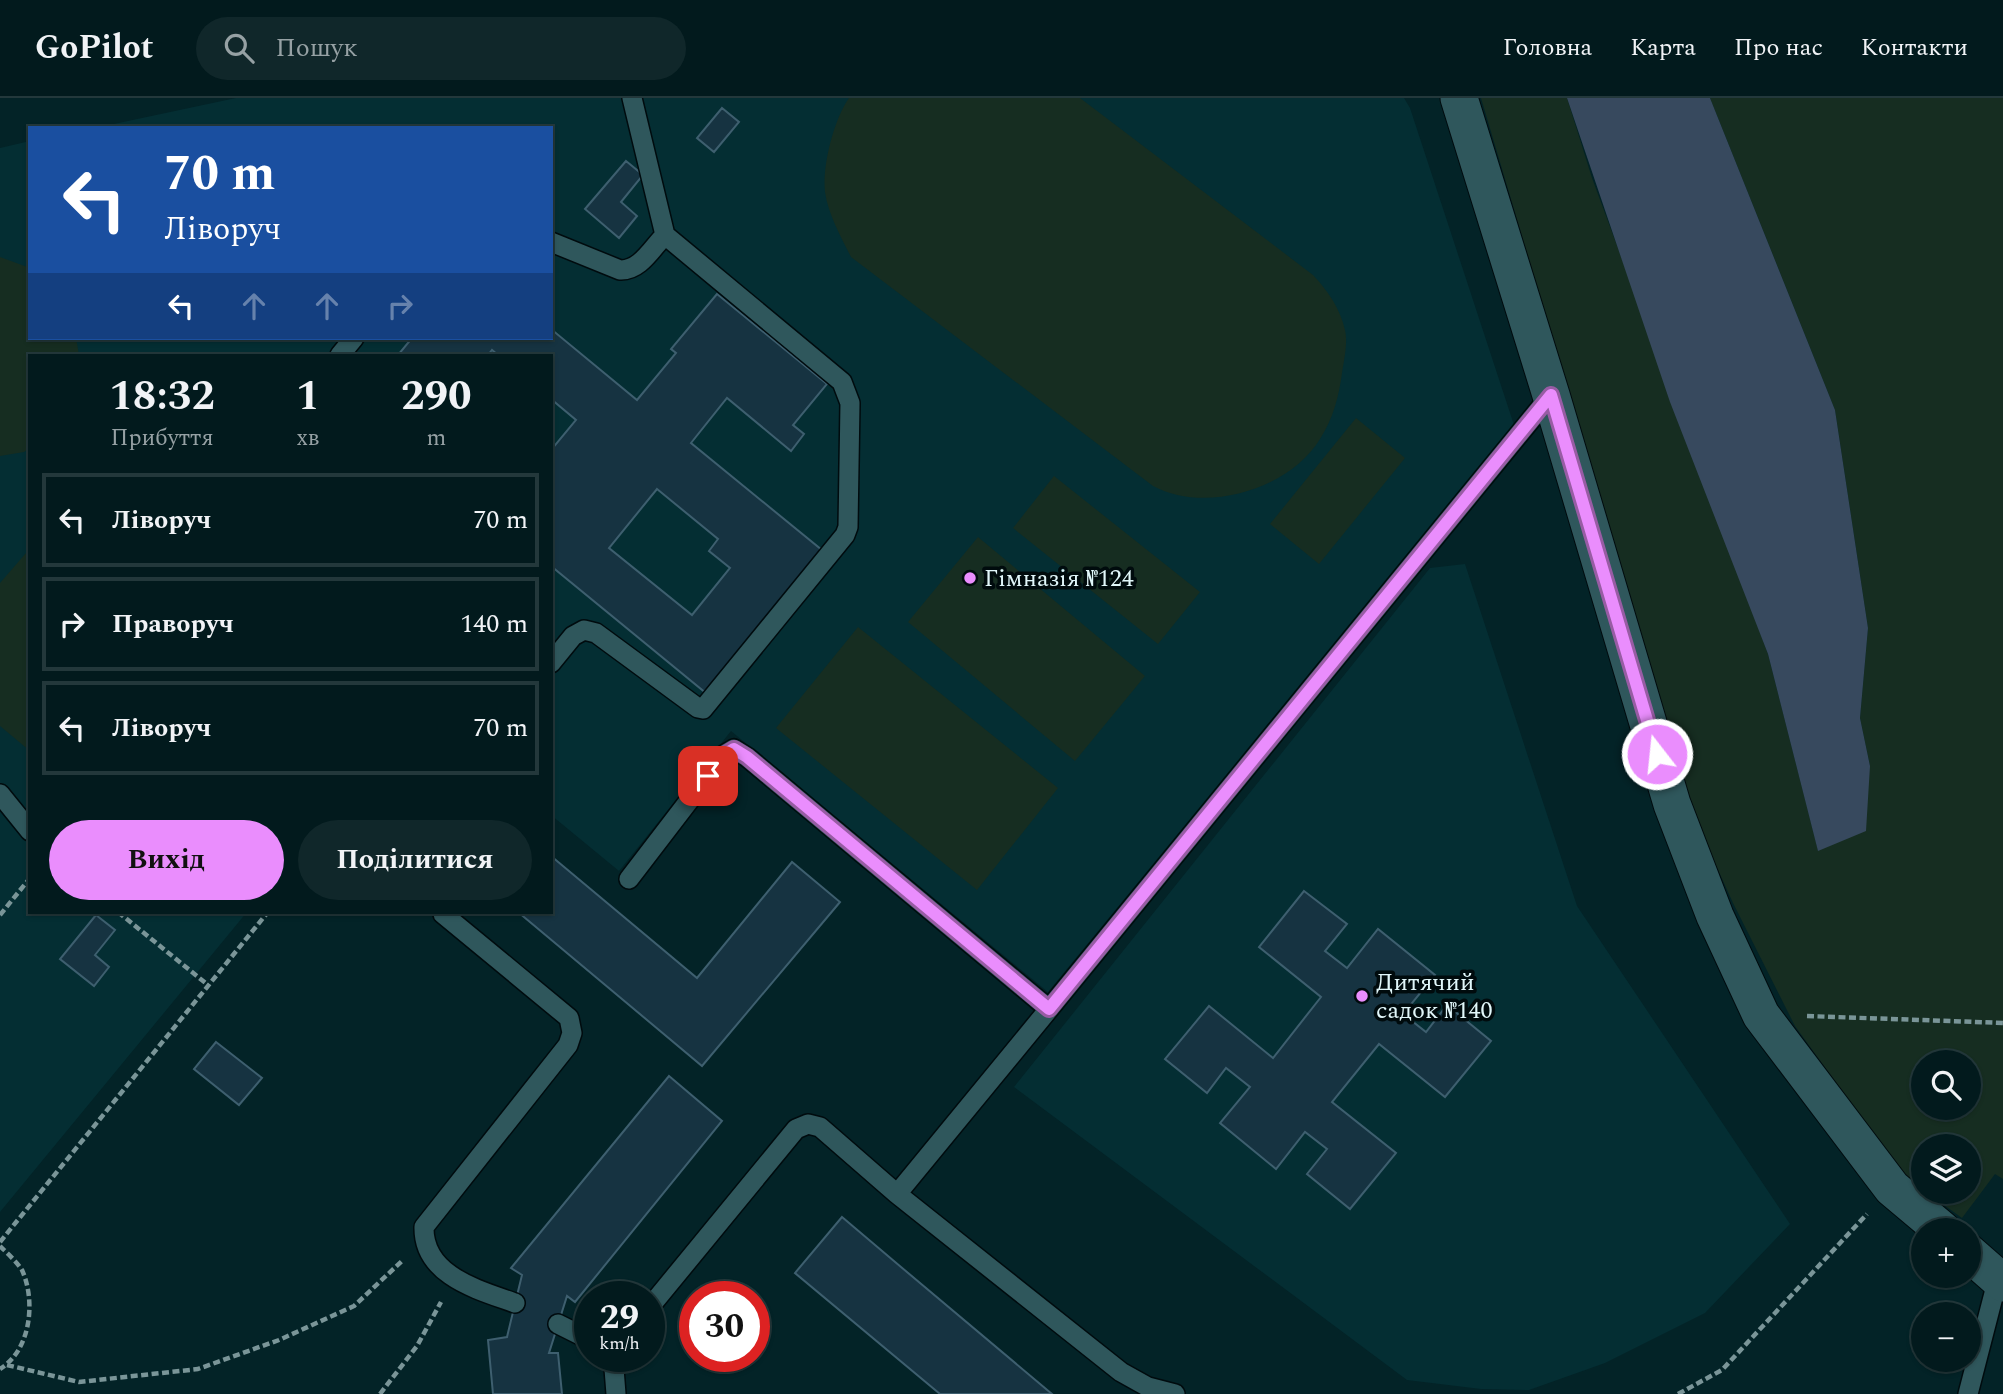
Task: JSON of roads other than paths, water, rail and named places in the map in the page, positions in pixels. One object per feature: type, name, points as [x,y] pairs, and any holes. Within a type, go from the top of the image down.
[{"type":"street","points":[[1458,98],[1551,395],[1672,804],[1715,916],[1761,1015],[1892,1188],[1928,1218]]},
{"type":"street","points":[[1981,1263],[2001,1280]]},
{"type":"lane","points":[[553,661],[573,636],[584,630],[596,634],[703,709],[845,535],[848,527],[850,403],[842,382],[665,234],[632,98]]},
{"type":"lane","points":[[553,243],[620,270],[630,270],[665,234]]},
{"type":"lane","points":[[341,354],[352,340]]},
{"type":"lane","points":[[897,1194],[1551,395]]},
{"type":"lane","points":[[629,879],[724,755],[734,749],[747,757],[1049,1009]]},
{"type":"lane","points":[[0,794],[28,829]]},
{"type":"lane","points":[[443,914],[569,1018],[572,1033],[569,1045],[424,1227],[424,1240],[430,1252],[454,1280],[515,1303]]},
{"type":"lane","points":[[665,1289],[796,1129],[808,1124],[820,1127],[897,1194],[1121,1372],[1148,1387],[1175,1394]]},
{"type":"lane","points":[[1968,1394],[2001,1280]]},
{"type":"lane","points":[[558,1324],[574,1332]]},
{"type":"lane","points":[[614,1372],[616,1394]]},
{"type":"place","name":"Гімназія №124","points":[[970,578]]},
{"type":"place","name":"Дитячий садок №140","points":[[1362,996]]}]
